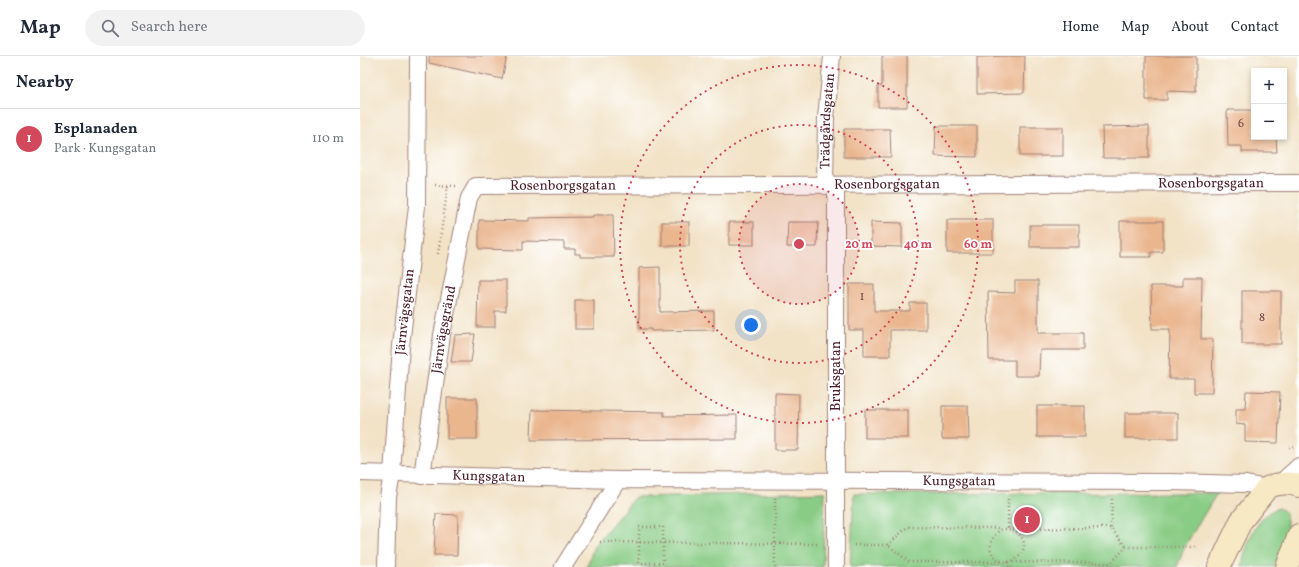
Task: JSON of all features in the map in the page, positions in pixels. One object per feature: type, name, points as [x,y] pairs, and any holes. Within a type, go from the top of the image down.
[{"type":"street","name":"Järnvägsgatan","points":[[386,567],[388,497],[392,474],[401,346],[417,206],[418,56]]},
{"type":"street","name":"Trädgårdsgatan","points":[[831,186],[826,118],[832,56]]},
{"type":"street","name":"Rosenborgsgatan","points":[[476,186],[831,186],[1299,182]]},
{"type":"street","name":"Järnvägsgränd","points":[[422,476],[444,328],[468,198],[476,186]]},
{"type":"street","name":"Bruksgatan","points":[[831,186],[836,567]]},
{"type":"street","points":[[1218,567],[1241,521],[1272,486],[1299,466]]},
{"type":"street","name":"Kungsgatan","points":[[360,473],[422,476],[618,480],[1113,481],[1272,486],[1291,483],[1299,486]]},
{"type":"street","points":[[563,567],[618,480]]},
{"type":"street","points":[[1287,567],[1299,534]]},
{"type":"path","points":[[417,184],[476,186]]},
{"type":"path","points":[[1289,447],[1299,447]]},
{"type":"path","points":[[775,480],[775,567]]},
{"type":"path","points":[[1008,481],[1009,528]]},
{"type":"path","points":[[1113,481],[1111,528],[1126,547]]},
{"type":"path","points":[[639,527],[663,527],[663,543],[663,563],[639,563],[639,527]]},
{"type":"path","points":[[888,545],[907,527],[1111,528]]},
{"type":"path","points":[[1002,528],[993,536],[990,546],[994,556],[1003,562]]},
{"type":"path","points":[[1008,562],[1018,558],[1022,554],[1024,544],[1020,534],[1009,528]]},
{"type":"path","points":[[579,542],[888,545],[909,562],[1111,563]]},
{"type":"path","points":[[1111,567],[1111,563],[1126,547],[1198,547]]},
{"type":"path","points":[[909,562],[909,567]]},
{"type":"path","points":[[1008,562],[1009,567]]},
{"type":"green space","points":[[825,492],[823,567],[587,567],[594,546],[635,497]]},
{"type":"green space","points":[[1217,493],[1185,546],[1177,567],[850,567],[854,494]]},
{"type":"green space","points":[[1280,508],[1285,512],[1287,519],[1287,534],[1283,548],[1274,567],[1242,567],[1249,541],[1259,523],[1272,511]]},
{"type":"building","points":[[429,56],[507,56],[502,79],[429,63]]},
{"type":"building","points":[[882,56],[907,56],[907,107],[878,107],[878,86],[882,86]]},
{"type":"building","points":[[1025,56],[1024,93],[977,94],[977,57]]},
{"type":"building","points":[[1146,56],[1196,56],[1196,92],[1167,91],[1167,100],[1146,100]]},
{"type":"building","points":[[1227,110],[1251,110],[1251,140],[1276,140],[1277,152],[1242,152],[1242,146],[1228,146]]},
{"type":"building","points":[[936,126],[977,126],[977,157],[935,156]]},
{"type":"building","points":[[1149,126],[1149,158],[1103,158],[1102,127]]},
{"type":"building","points":[[1020,127],[1063,127],[1063,156],[1020,156]]},
{"type":"building","points":[[844,129],[890,129],[891,157],[844,157]]},
{"type":"building","points":[[593,215],[613,215],[614,257],[580,257],[580,254],[575,254],[575,249],[564,249],[564,242],[523,241],[523,250],[479,249],[479,220],[529,221],[529,218],[593,217]]},
{"type":"building","points":[[947,220],[993,220],[993,253],[947,253]]},
{"type":"building","points":[[1120,221],[1163,221],[1163,252],[1151,252],[1151,257],[1120,257]]},
{"type":"building","points":[[662,222],[689,222],[689,246],[662,246]]},
{"type":"building","points":[[729,222],[754,222],[754,245],[729,245]]},
{"type":"building","points":[[788,222],[818,222],[817,247],[787,247]]},
{"type":"building","points":[[871,222],[902,223],[902,247],[871,246]]},
{"type":"building","points":[[1030,225],[1079,225],[1079,247],[1030,247]]},
{"type":"building","points":[[660,267],[660,312],[714,311],[714,330],[651,331],[651,329],[639,329],[639,268]]},
{"type":"building","points":[[1183,277],[1202,277],[1201,339],[1213,339],[1212,393],[1194,393],[1194,379],[1169,379],[1170,329],[1152,329],[1151,286],[1183,286]]},
{"type":"building","points":[[478,280],[506,280],[506,311],[495,311],[495,327],[477,327]]},
{"type":"building","points":[[1015,281],[1038,281],[1038,333],[1083,333],[1083,350],[1040,350],[1039,376],[1015,376],[1015,360],[989,360],[988,292],[1015,293]]},
{"type":"building","points":[[849,284],[874,284],[874,311],[910,311],[910,303],[926,303],[926,330],[890,330],[890,356],[864,356],[864,330],[849,330]]},
{"type":"building","points":[[1242,291],[1281,291],[1281,344],[1242,344]]},
{"type":"building","points":[[575,300],[594,300],[594,329],[575,329]]},
{"type":"building","points":[[475,334],[471,362],[451,362],[455,335]]},
{"type":"building","points":[[1246,391],[1280,392],[1278,443],[1245,442],[1245,425],[1236,424],[1236,409],[1245,409]]},
{"type":"building","points":[[775,393],[799,394],[798,450],[775,450]]},
{"type":"building","points":[[447,398],[477,398],[477,439],[447,439]]},
{"type":"building","points":[[942,406],[968,406],[969,439],[942,439]]},
{"type":"building","points":[[1037,406],[1085,406],[1085,437],[1037,437]]},
{"type":"building","points":[[532,410],[664,412],[664,416],[737,415],[737,439],[531,440]]},
{"type":"building","points":[[865,410],[908,410],[908,438],[865,438]]},
{"type":"building","points":[[1125,413],[1178,413],[1178,438],[1125,438]]},
{"type":"building","points":[[436,514],[458,515],[457,555],[434,555]]},
{"type":"place","name":"Esplanaden","points":[[1027,520]]}]
